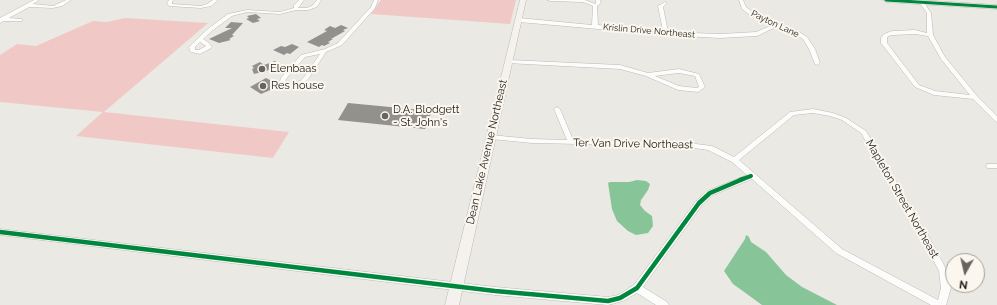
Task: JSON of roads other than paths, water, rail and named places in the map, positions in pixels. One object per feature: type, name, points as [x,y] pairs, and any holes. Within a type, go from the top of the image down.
[{"type":"main road","name":"Dean Lake Avenue Northeast","points":[[452,305],[523,0]]},
{"type":"main road","points":[[886,0],[997,7]]},
{"type":"street","points":[[1,20],[37,0]]},
{"type":"street","points":[[27,5],[53,7],[69,0]]},
{"type":"street","points":[[171,0],[169,3],[171,5],[202,7],[209,5],[216,0]]},
{"type":"street","points":[[296,9],[296,6],[302,0]]},
{"type":"street","points":[[201,40],[210,29],[223,19],[236,14],[252,11],[284,13],[296,9],[313,7],[319,0]]},
{"type":"street","points":[[324,51],[302,82],[290,86],[282,84],[283,79],[303,56],[324,51],[340,44],[373,7],[376,0]]},
{"type":"street","points":[[550,0],[587,1],[595,6]]},
{"type":"street","points":[[595,26],[595,6],[599,3],[598,0]]},
{"type":"street","name":"Payton Lane","points":[[741,0],[744,8],[753,15],[794,31],[805,38],[811,47],[817,63]]},
{"type":"street","points":[[921,2],[929,13],[930,35],[943,58],[975,97],[997,120]]},
{"type":"street","points":[[665,4],[660,6],[666,33]]},
{"type":"street","points":[[1,20],[20,20]]},
{"type":"street","name":"Krislin Drive Northeast","points":[[518,20],[666,33],[720,36],[750,36],[764,32],[777,25]]},
{"type":"street","points":[[930,35],[915,32],[892,33],[886,35],[884,38],[884,43],[918,86],[934,93],[975,97]]},
{"type":"street","points":[[509,62],[620,66],[648,75],[678,88],[698,90],[702,86],[697,75],[692,73],[679,72],[648,75]]},
{"type":"street","points":[[557,109],[571,142]]},
{"type":"street","name":"Mapleton Street Northeast","points":[[735,160],[784,118],[792,113],[804,111],[825,113],[844,119],[864,132],[943,271],[946,288],[940,305]]},
{"type":"street","name":"Ter Van Drive Northeast","points":[[491,137],[532,141],[680,144],[710,148],[735,160],[751,176],[839,251],[940,305]]},
{"type":"street","points":[[0,232],[576,299],[608,300],[620,298],[637,288],[700,203],[710,193],[751,176]]},
{"type":"street","points":[[637,288],[664,305]]},
{"type":"place","name":"Elenbaas","points":[[262,69]]},
{"type":"place","name":"Res house","points":[[263,86]]},
{"type":"place","name":"D.A. Blodgett - St. John's","points":[[385,116]]}]
